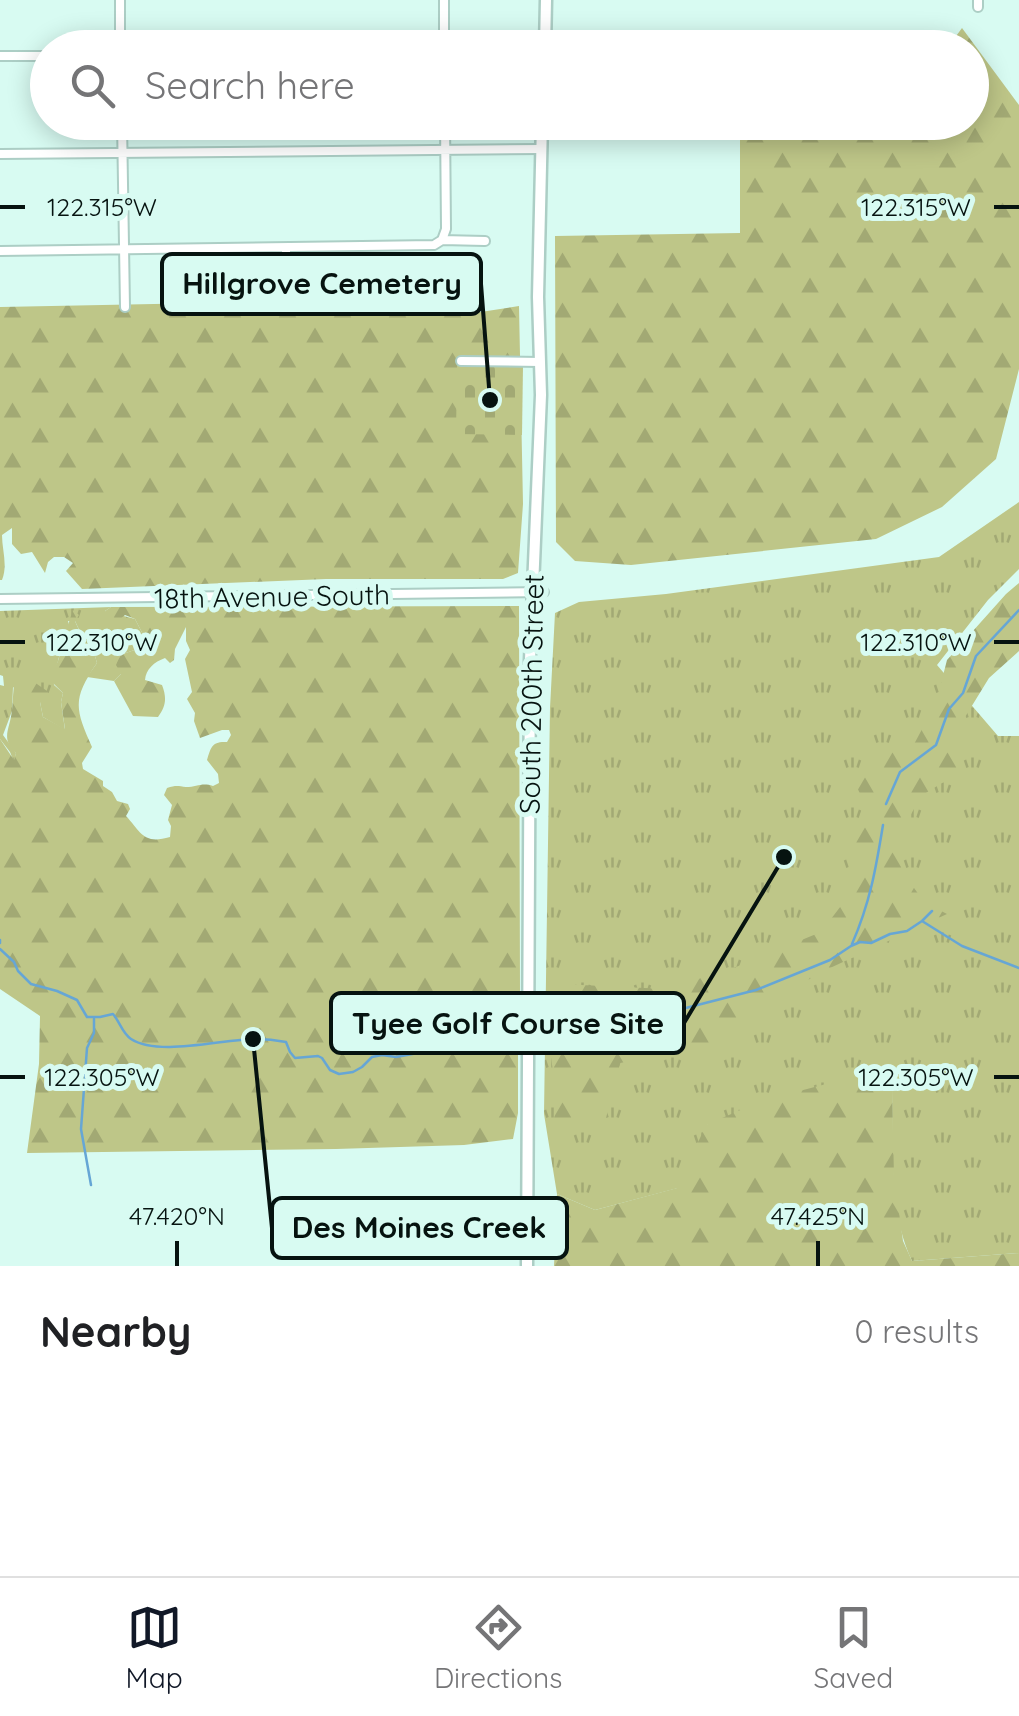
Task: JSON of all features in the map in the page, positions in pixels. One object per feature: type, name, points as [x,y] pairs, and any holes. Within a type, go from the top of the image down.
[{"type":"main road","points":[[545,30],[546,0]]},
{"type":"main road","name":"South 200th Street","points":[[527,1266],[541,140]]},
{"type":"street","points":[[120,0],[120,30]]},
{"type":"street","points":[[444,0],[444,30]]},
{"type":"street","points":[[0,56],[30,56]]},
{"type":"street","points":[[122,140],[125,307]]},
{"type":"street","points":[[0,251],[434,246],[442,240],[446,229],[446,140]]},
{"type":"street","points":[[0,154],[541,150]]},
{"type":"street","points":[[442,240],[485,241]]},
{"type":"street","points":[[286,248],[286,298]]},
{"type":"street","points":[[461,361],[540,362]]},
{"type":"street","name":"18th Avenue South","points":[[0,599],[537,593]]},
{"type":"green space","points":[[989,64],[1019,105],[1019,369],[996,459],[942,507],[876,539],[631,565],[575,561],[556,542],[555,236],[740,233],[740,140],[989,140]]},
{"type":"green space","points":[[205,303],[268,310],[322,304],[461,315],[519,306],[523,504],[518,573],[503,579],[326,579],[82,589],[66,571],[73,563],[64,557],[48,562],[45,573],[32,552],[21,554],[12,544],[12,528],[2,535],[5,569],[0,580],[0,307]]},
{"type":"green space","points":[[457,365],[523,366],[522,435],[456,434]]},
{"type":"green space","points":[[1019,502],[1019,569],[988,600],[937,665],[998,736],[1019,736],[1019,1253],[912,1261],[895,1199],[892,1089],[707,1125],[678,1188],[595,1210],[557,1194],[544,1114],[555,613],[579,602],[939,557]]},
{"type":"green space","points":[[1019,583],[1019,651],[989,678],[962,722],[963,770],[921,796],[902,831],[902,871],[924,902],[947,914],[817,974],[753,1018],[739,1049],[679,1052],[620,1063],[604,1126],[554,1130],[555,1086],[546,1021],[560,984],[666,989],[736,967],[821,932],[847,898],[850,848],[864,803],[857,787],[879,746],[912,748],[936,703],[947,660]]},
{"type":"green space","points":[[519,606],[520,993],[487,1005],[487,1033],[509,1034],[518,1040],[518,1113],[513,1139],[464,1145],[336,1149],[27,1153],[39,1064],[40,1016],[0,989],[0,739],[14,760],[16,753],[8,743],[7,733],[15,678],[24,675],[47,691],[49,699],[40,702],[43,717],[65,729],[63,693],[48,678],[58,661],[62,641],[70,633],[67,628],[73,610],[79,615],[75,621],[97,663],[80,695],[82,723],[92,747],[82,763],[83,769],[103,781],[117,801],[128,804],[126,816],[144,836],[154,839],[170,837],[168,820],[172,805],[164,795],[167,788],[219,783],[218,774],[207,760],[213,746],[227,742],[231,735],[229,730],[222,730],[200,738],[195,713],[187,699],[192,692],[185,659],[190,650],[186,627],[174,660],[170,663],[165,658],[157,662],[146,676],[145,680],[162,685],[165,702],[161,713],[158,717],[133,716],[114,681],[121,674],[116,665],[120,655],[147,642],[135,619],[125,615],[119,620],[109,617],[105,611],[111,607]]},
{"type":"green space","points":[[111,607],[105,611],[135,619],[147,642],[120,655],[121,674],[114,681],[87,677],[97,663],[95,657],[75,621],[68,621],[71,633],[64,636],[54,673],[54,685],[63,693],[65,730],[43,717],[40,702],[13,687],[12,711],[3,735],[16,753],[14,762],[0,739],[0,685],[4,686],[0,675],[0,611]]},
{"type":"green space","points":[[876,1071],[892,1089],[894,1177],[903,1241],[912,1261],[1019,1253],[1019,1266],[554,1266],[557,1194],[595,1210],[677,1188],[706,1125],[761,1101]]},
{"type":"waterway","points":[[886,804],[900,772],[936,745],[949,709],[963,693],[976,656],[1019,610]]},
{"type":"waterway","points":[[852,944],[868,900],[883,825]]},
{"type":"waterway","points":[[540,1035],[610,1017],[651,1016],[756,990],[830,960],[860,942],[871,943],[907,931],[932,911]]},
{"type":"waterway","points":[[922,921],[962,946],[1019,968]]},
{"type":"waterway","points":[[0,949],[31,984],[77,1000],[87,1017],[113,1014],[128,1037],[158,1047],[259,1039],[286,1042],[295,1058],[318,1056],[339,1074],[353,1072],[372,1057],[477,1047],[517,1036]]},
{"type":"waterway","points":[[91,1185],[81,1129],[87,1048],[94,1033],[94,1019]]},
{"type":"place","name":"Hillgrove Cemetery","points":[[490,400]]},
{"type":"place","name":"Tyee Golf Course Site","points":[[784,857]]},
{"type":"place","name":"Des Moines Creek","points":[[253,1039]]}]
